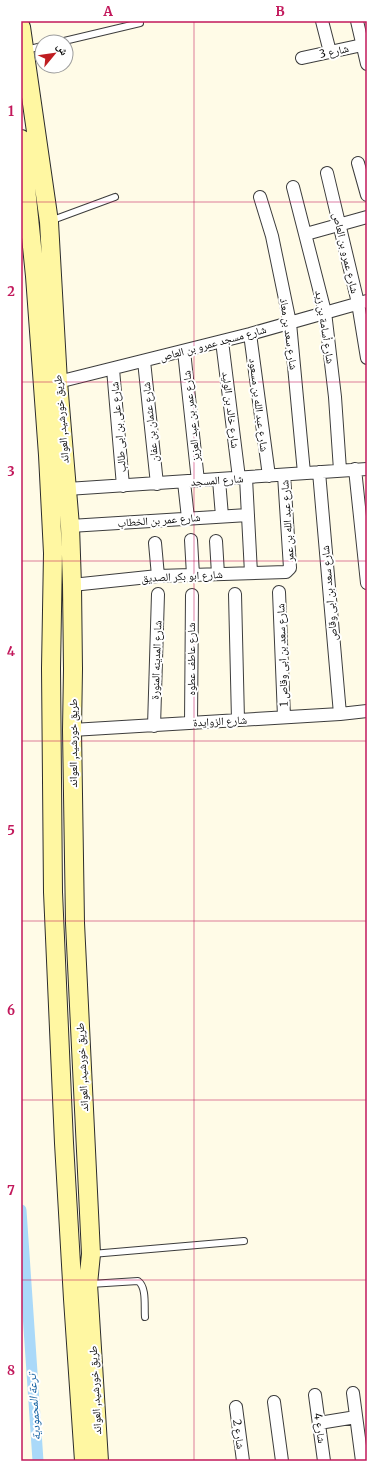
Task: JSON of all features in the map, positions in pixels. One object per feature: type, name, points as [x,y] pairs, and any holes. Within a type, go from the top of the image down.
[{"type":"main road","name":"طريق خورشيد, العوائد","points":[[21,27],[49,222],[58,382],[70,526],[73,621],[72,730],[75,924],[91,1254],[88,1284],[99,1461]]},
{"type":"main road","name":"طريق خورشيد, العوائد","points":[[21,139],[35,276],[48,455],[52,553],[51,676],[53,892],[64,1143],[84,1461]]},
{"type":"main road","points":[[21,257],[27,268],[35,276]]},
{"type":"main road","points":[[52,553],[73,621]]},
{"type":"street","points":[[322,21],[330,52]]},
{"type":"street","points":[[357,21],[365,45],[367,64]]},
{"type":"street","name":"شارع 3","points":[[302,58],[365,45]]},
{"type":"street","points":[[358,163],[367,195]]},
{"type":"street","name":"شارع عمرو بن العاص","points":[[327,173],[340,225],[363,302],[367,358]]},
{"type":"street","name":"شارع أسامة بن زيد","points":[[293,187],[325,312],[335,397],[340,470]]},
{"type":"street","name":"شارع سعد بن معاذ","points":[[260,197],[273,243],[290,323],[304,473]]},
{"type":"street","points":[[306,234],[367,217]]},
{"type":"street","name":"شارع مسجد عمرو بن العاص","points":[[58,382],[250,334],[363,302]]},
{"type":"street","name":"شارع عبد الله بن مسعود","points":[[250,334],[269,476]]},
{"type":"street","name":"شارع خالد بن الوليد","points":[[222,341],[248,515],[251,573]]},
{"type":"street","name":"شارع عمر بن عبد العزيز","points":[[184,350],[198,481]]},
{"type":"street","name":"شارع عثمان بن عفان","points":[[144,361],[157,484]]},
{"type":"street","name":"شارع على بن ابى طالب","points":[[113,369],[123,486]]},
{"type":"street","points":[[361,469],[367,583]]},
{"type":"street","name":"شارع المسجد","points":[[67,489],[219,480],[361,469]]},
{"type":"street","name":"شارع سعد بن ابى وقاص","points":[[319,472],[340,714]]},
{"type":"street","name":"شارع عبد الله بن عمر","points":[[284,475],[290,568]]},
{"type":"street","points":[[219,480],[222,516]]},
{"type":"street","points":[[184,482],[188,518]]},
{"type":"street","name":"شارع عمر بن الخطاب","points":[[70,526],[248,515]]},
{"type":"street","points":[[191,540],[193,575]]},
{"type":"street","points":[[216,541],[218,574]]},
{"type":"street","points":[[155,543],[158,576]]},
{"type":"street","name":"شارع ابو بكر الصديق","points":[[72,584],[158,576],[286,572],[290,568]]},
{"type":"street","name":"شارع سعد بن ابى وقاص 1","points":[[279,592],[284,717]]},
{"type":"street","name":"شارع المدينه المنورة","points":[[154,726],[158,594]]},
{"type":"street","points":[[235,594],[238,720]]},
{"type":"street","name":"شارع عاطف عطوه","points":[[191,723],[192,595]]},
{"type":"street","name":"شارع الزوايدة","points":[[72,730],[154,726],[367,711]]},
{"type":"street","points":[[353,1393],[362,1461]]},
{"type":"street","name":"شارع 4","points":[[315,1395],[324,1461]]},
{"type":"street","points":[[274,1402],[282,1461]]},
{"type":"street","name":"شارع 2","points":[[236,1407],[243,1461]]},
{"type":"street","points":[[319,1423],[356,1418]]},
{"type":"lane","points":[[74,39],[140,24]]},
{"type":"lane","points":[[25,50],[34,48]]},
{"type":"lane","points":[[49,222],[115,197]]},
{"type":"lane","points":[[91,1254],[244,1240]]},
{"type":"lane","points":[[88,1284],[140,1282],[143,1287],[145,1318]]},
{"type":"waterway","name":"ترعة المحمودية","points":[[21,1210],[38,1461]]}]
